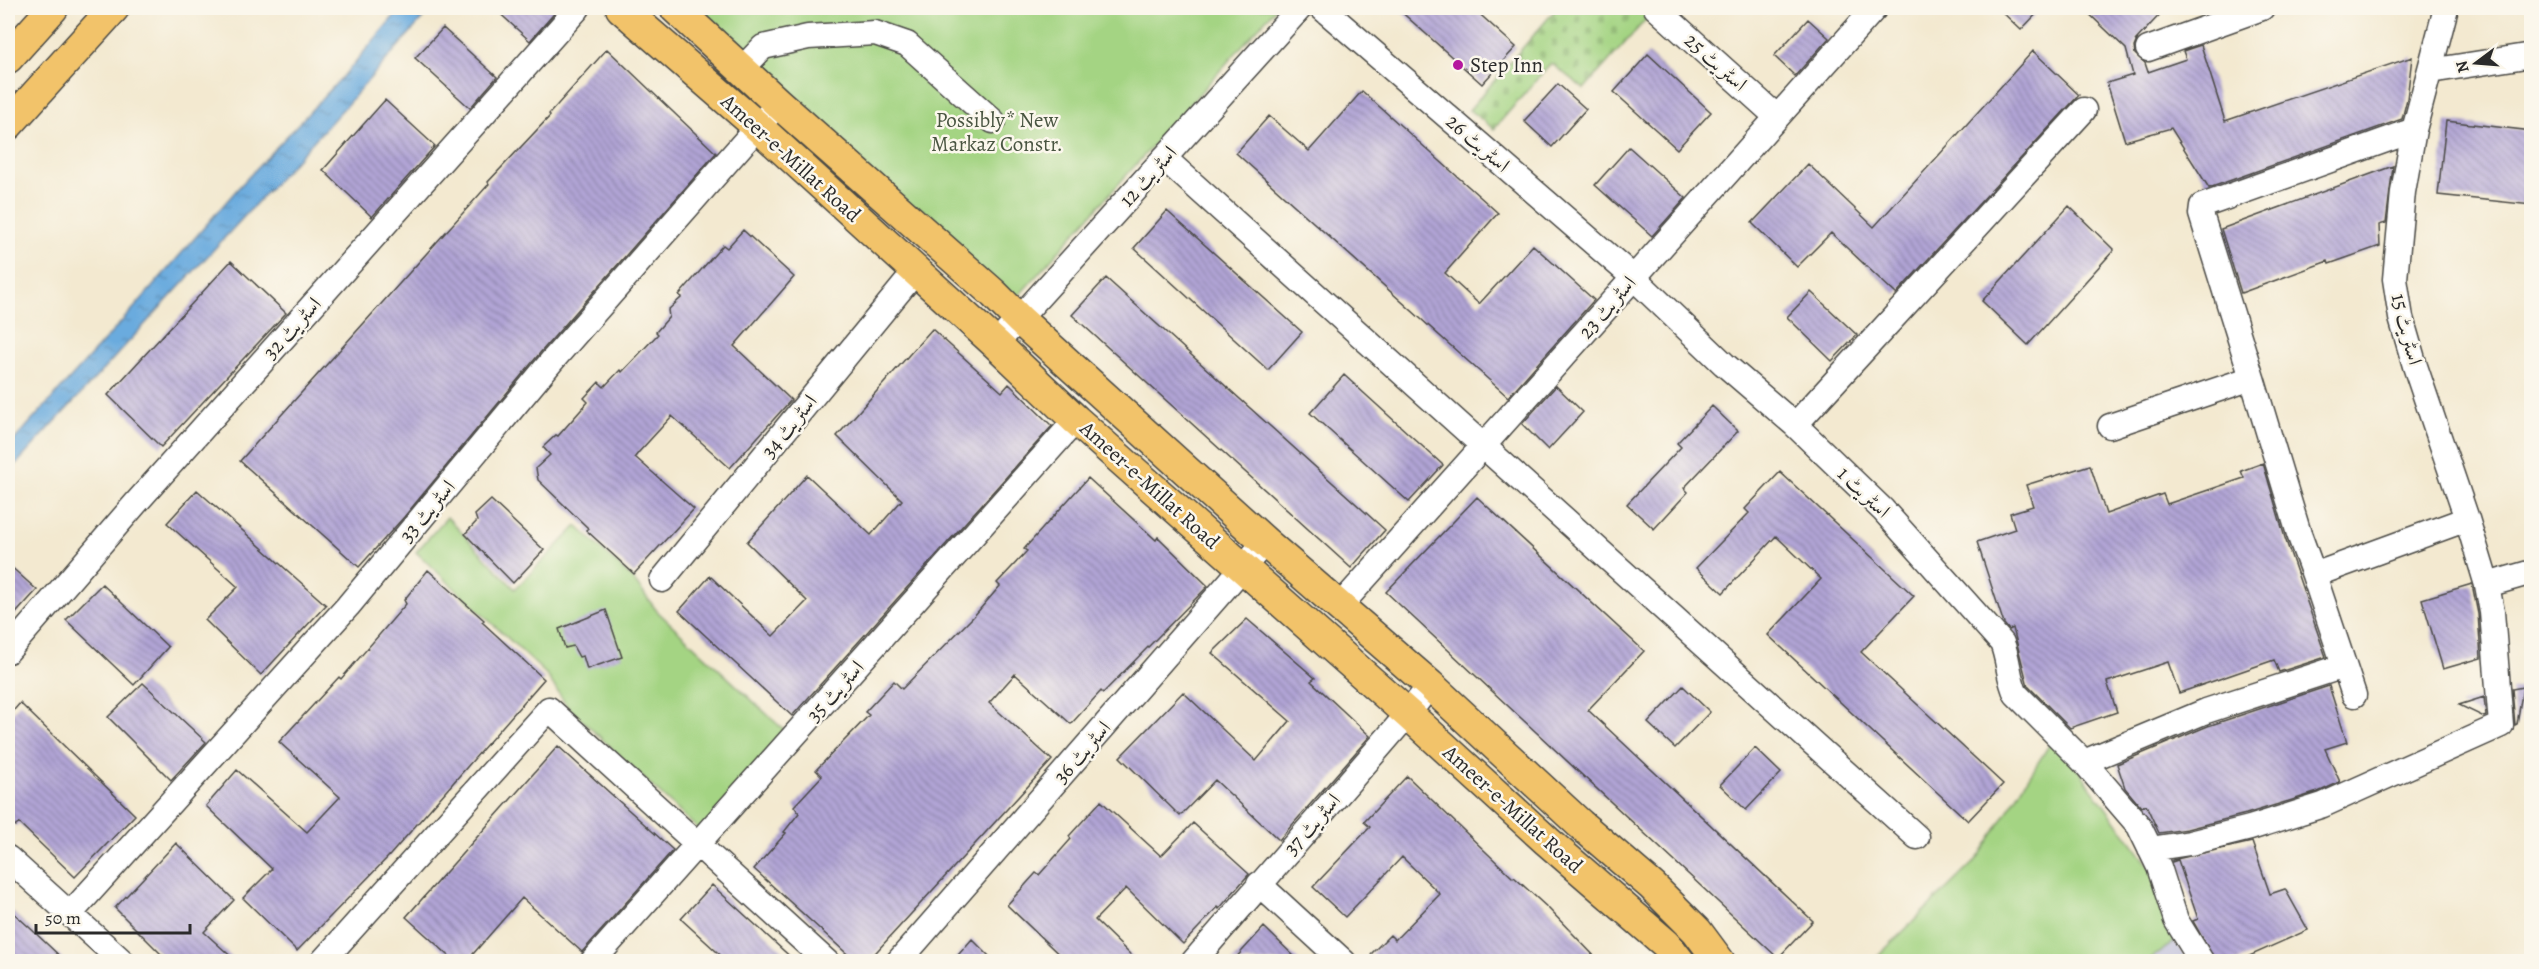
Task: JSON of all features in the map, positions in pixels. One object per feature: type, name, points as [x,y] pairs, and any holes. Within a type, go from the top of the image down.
[{"type":"main road","points":[[8,58],[53,8]]},
{"type":"main road","points":[[8,125],[114,8]]},
{"type":"main road","name":"Ameer-e-Millat Road","points":[[621,8],[758,127],[1076,420],[1408,714],[1546,841],[1666,944],[1680,962]]},
{"type":"main road","name":"Ameer-e-Millat Road","points":[[675,8],[778,103],[994,294],[1265,542],[1430,685],[1580,824],[1652,886],[1697,931],[1720,962]]},
{"type":"street","name":"اسٹریٹ 32","points":[[8,651],[136,503],[578,8]]},
{"type":"street","name":"اسٹریٹ 12","points":[[996,344],[1299,8]]},
{"type":"street","name":"اسٹریٹ 26","points":[[1322,8],[1633,277]]},
{"type":"street","name":"اسٹریٹ 25","points":[[1656,8],[1777,117]]},
{"type":"street","name":"اسٹریٹ 23","points":[[1340,607],[1875,8]]},
{"type":"street","points":[[2148,49],[2262,8]]},
{"type":"street","name":"اسٹریٹ 15","points":[[2150,849],[2190,843],[2250,828],[2323,805],[2501,725],[2495,644],[2487,585],[2468,519],[2415,366],[2401,318],[2395,279],[2403,192],[2414,130],[2446,8]]},
{"type":"street","points":[[742,69],[763,47],[808,37],[875,33],[907,44],[993,121]]},
{"type":"street","points":[[2430,71],[2532,55]]},
{"type":"street","name":"اسٹریٹ 33","points":[[70,915],[348,606],[551,362],[778,103]]},
{"type":"street","points":[[1795,425],[2084,110]]},
{"type":"street","points":[[2354,695],[2299,534],[2201,214],[2202,206],[2414,130]]},
{"type":"street","points":[[1164,158],[1917,837]]},
{"type":"street","name":"اسٹریٹ 34","points":[[662,580],[915,272]]},
{"type":"street","name":"اسٹریٹ 1","points":[[1633,277],[1724,364],[1795,425],[1883,510],[2002,644],[2009,659],[2011,685],[2016,694],[2084,762],[2139,826],[2159,867],[2176,920],[2202,962]]},
{"type":"street","points":[[2110,426],[2252,378]]},
{"type":"street","name":"اسٹریٹ 35","points":[[592,962],[1076,420]]},
{"type":"street","points":[[2314,575],[2468,519]]},
{"type":"street","name":"اسٹریٹ 36","points":[[898,962],[1265,542]]},
{"type":"street","points":[[2487,585],[2532,572]]},
{"type":"street","points":[[2084,762],[2206,711],[2344,666]]},
{"type":"street","name":"اسٹریٹ 37","points":[[1192,962],[1408,714],[1430,685]]},
{"type":"street","points":[[322,962],[549,709],[827,962]]},
{"type":"street","points":[[8,858],[123,962]]},
{"type":"street","points":[[1259,884],[1344,962]]},
{"type":"shaded area","points":[[2174,942],[2186,957],[2179,961],[2147,962]]},
{"type":"green space","name":"Possibly* New Markaz Constr.","points":[[683,8],[1276,8],[1005,311]]},
{"type":"green space","points":[[1557,8],[1641,8],[1649,16],[1584,89],[1551,63],[1494,129],[1469,110]]},
{"type":"green space","points":[[447,517],[515,589],[577,526],[633,579],[657,611],[787,733],[702,833],[567,706],[546,674],[416,552]]},
{"type":"green space","points":[[2056,734],[2092,789],[2156,875],[2175,934],[2174,942],[2147,961],[1872,962],[1978,858]]},
{"type":"water","points":[[401,8],[432,8],[343,109],[8,473],[8,447],[240,186],[346,73]]},
{"type":"building","points":[[494,8],[559,8],[530,41]]},
{"type":"building","points":[[1397,8],[1473,8],[1516,47],[1482,84]]},
{"type":"building","points":[[1998,8],[2042,8],[2021,30]]},
{"type":"building","points":[[2083,8],[2166,8],[2135,41],[2137,40],[2134,47],[2135,54],[2145,63],[2148,72],[2186,59],[2183,51],[2201,45],[2225,121],[2412,57],[2402,119],[2209,188],[2171,128],[2125,141],[2107,83],[2133,75],[2126,49]]},
{"type":"building","points":[[1808,19],[1829,38],[1795,76],[1774,56]]},
{"type":"building","points":[[443,28],[497,77],[470,108],[415,58]]},
{"type":"building","points":[[607,49],[716,153],[540,353],[404,517],[359,567],[240,461],[489,184],[488,182],[550,116],[549,114]]},
{"type":"building","points":[[2033,51],[2079,95],[1896,294],[1831,233],[1797,267],[1752,223],[1808,164],[1874,227]]},
{"type":"building","points":[[1648,54],[1711,112],[1677,149],[1614,92]]},
{"type":"building","points":[[1558,84],[1586,109],[1552,147],[1524,121]]},
{"type":"building","points":[[1362,91],[1498,213],[1445,273],[1479,304],[1533,245],[1594,300],[1508,397],[1236,153],[1269,116],[1309,151]]},
{"type":"building","points":[[385,100],[435,146],[372,217],[323,170]]},
{"type":"building","points":[[2446,121],[2532,131],[2532,205],[2438,195]]},
{"type":"building","points":[[1629,147],[1686,198],[1652,236],[1595,185]]},
{"type":"building","points":[[2393,166],[2386,223],[2379,225],[2380,246],[2329,264],[2328,261],[2241,293],[2221,229]]},
{"type":"building","points":[[2069,206],[2114,250],[2028,345],[1982,301]]},
{"type":"building","points":[[1167,211],[1302,332],[1268,370],[1134,248]]},
{"type":"building","points":[[743,230],[794,277],[734,346],[791,400],[730,468],[672,416],[638,453],[635,457],[694,509],[634,574],[586,530],[588,528],[538,480],[536,468],[550,455],[543,447],[556,435],[558,436],[588,402],[584,398],[599,382],[604,387],[620,370],[622,372],[658,334],[656,332],[669,317],[668,310],[682,297],[679,295],[723,245],[727,248]]},
{"type":"building","points":[[231,261],[286,313],[161,447],[108,395]]},
{"type":"building","points":[[1106,278],[1385,530],[1351,568],[1072,315]]},
{"type":"building","points":[[1811,292],[1857,335],[1832,361],[1787,317]]},
{"type":"building","points":[[932,329],[1002,392],[1009,384],[1052,426],[792,716],[679,611],[710,576],[773,636],[807,601],[747,542],[807,475],[871,535],[902,500],[837,436]]},
{"type":"building","points":[[1344,375],[1443,465],[1409,502],[1310,413]]},
{"type":"building","points":[[1556,386],[1583,412],[1548,450],[1522,424]]},
{"type":"building","points":[[1712,406],[1738,431],[1684,488],[1688,492],[1654,529],[1627,504],[1681,447],[1677,443]]},
{"type":"building","points":[[2263,463],[2285,538],[2326,657],[2279,672],[2274,660],[2179,693],[2168,662],[2107,682],[2117,712],[2070,728],[2028,686],[2013,628],[2009,630],[2004,624],[1977,542],[2015,529],[2010,513],[2033,506],[2026,485],[2090,465],[2106,514],[2163,494],[2167,504],[2244,478],[2241,471]]},
{"type":"building","points":[[1780,472],[1914,596],[1861,652],[2003,784],[1968,821],[1768,635],[1821,579],[1776,536],[1723,593],[1696,568],[1749,513],[1745,509]]},
{"type":"building","points":[[1088,478],[1156,540],[1158,537],[1208,586],[1103,693],[1101,691],[1071,724],[1015,674],[989,703],[1052,760],[867,962],[856,962],[754,869],[786,833],[784,832],[799,813],[794,806],[822,776],[816,770],[869,715],[865,712],[894,681],[902,689],[974,616],[1000,586],[997,583],[1027,551],[1024,549]]},
{"type":"building","points":[[197,490],[326,605],[261,675],[205,620],[238,587],[167,523]]},
{"type":"building","points":[[1477,497],[1644,651],[1588,710],[1813,921],[1778,958],[1386,592]]},
{"type":"building","points":[[491,500],[544,550],[513,583],[465,534],[477,521],[475,515]]},
{"type":"building","points":[[8,564],[37,590],[8,622]]},
{"type":"building","points":[[428,570],[484,620],[482,622],[544,679],[390,855],[297,951],[243,898],[272,869],[206,806],[237,770],[307,832],[340,797],[279,742],[339,677],[341,679],[406,604],[404,600]]},
{"type":"building","points":[[102,584],[168,647],[134,685],[66,620]]},
{"type":"building","points":[[2472,584],[2478,614],[2481,658],[2443,669],[2422,599]]},
{"type":"building","points":[[606,610],[622,657],[587,669],[583,656],[579,657],[573,646],[565,648],[559,629]]},
{"type":"building","points":[[1247,619],[1315,678],[1311,681],[1370,736],[1279,840],[1215,780],[1180,816],[1120,757],[1183,692],[1256,761],[1290,721],[1212,653]]},
{"type":"building","points":[[143,683],[206,742],[171,780],[108,717]]},
{"type":"building","points":[[1683,686],[1710,712],[1675,748],[1648,723]]},
{"type":"building","points":[[2329,686],[2347,742],[2325,749],[2340,782],[2318,792],[2246,814],[2187,829],[2159,833],[2146,805],[2141,807],[2125,788],[2117,764],[2208,726]]},
{"type":"building","points":[[2523,687],[2517,724],[2515,725],[2512,689]]},
{"type":"building","points":[[2484,697],[2486,716],[2484,717],[2459,705]]},
{"type":"building","points":[[20,703],[135,815],[75,877],[19,823],[16,826],[8,818],[8,717]]},
{"type":"building","points":[[558,746],[673,850],[582,952],[522,898],[466,962],[456,962],[406,917]]},
{"type":"building","points":[[1755,748],[1781,773],[1746,810],[1720,785]]},
{"type":"building","points":[[1407,776],[1513,878],[1549,909],[1600,962],[1380,962],[1371,954],[1390,935],[1395,940],[1440,894],[1402,857],[1345,917],[1313,887],[1370,827],[1364,822]]},
{"type":"building","points":[[1101,801],[1161,856],[1193,823],[1249,874],[1219,909],[1218,907],[1183,944],[1126,888],[1095,920],[1138,962],[1067,962],[1007,905],[1036,873],[1039,875],[1071,839],[1069,836]]},
{"type":"building","points":[[2252,842],[2270,894],[2285,889],[2308,930],[2236,962],[2216,962],[2193,921],[2198,919],[2178,860],[2172,862],[2172,860]]},
{"type":"building","points":[[176,843],[234,900],[204,932],[237,962],[169,962],[115,908]]},
{"type":"building","points":[[712,885],[796,962],[728,962],[681,919]]},
{"type":"building","points":[[8,908],[29,927],[66,962],[8,962]]},
{"type":"building","points":[[1264,927],[1300,962],[1232,962]]},
{"type":"building","points":[[972,939],[995,962],[952,962]]},
{"type":"place","name":"Step Inn","points":[[1458,65]]}]
